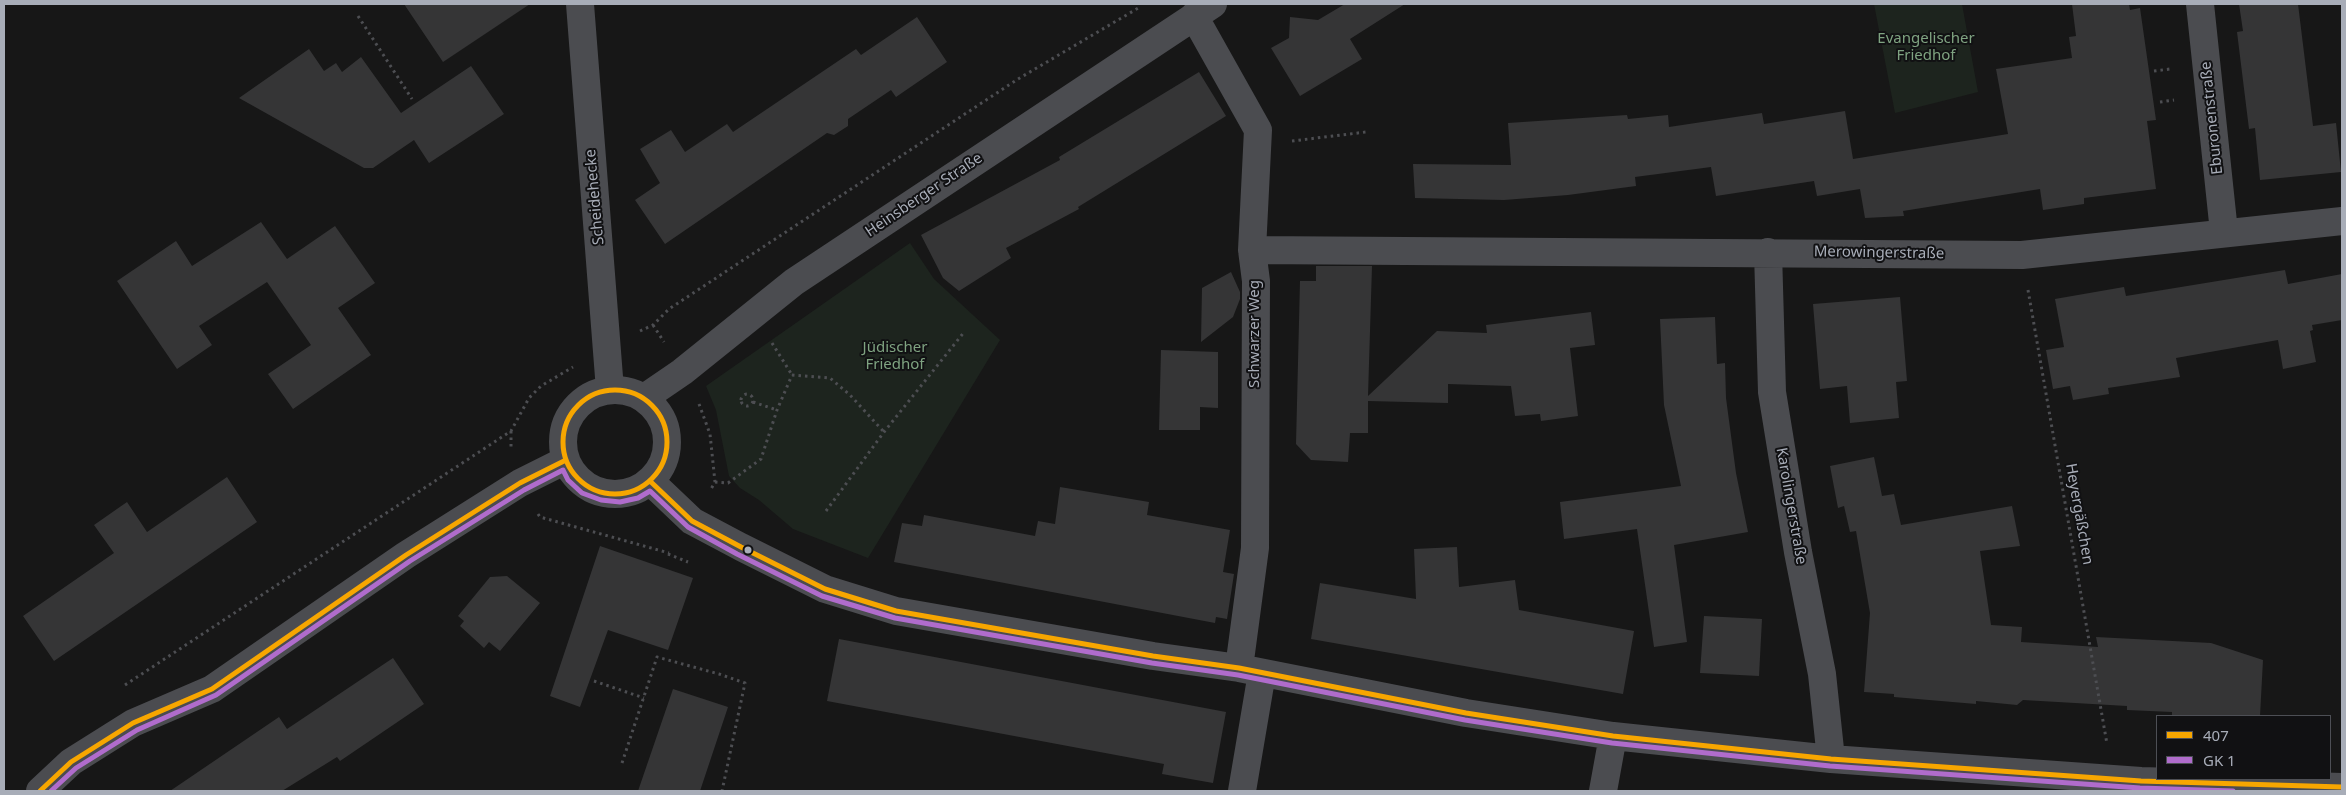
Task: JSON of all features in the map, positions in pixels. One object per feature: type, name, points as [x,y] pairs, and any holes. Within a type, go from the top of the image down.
[{"type":"street","name":"Scheidehecke","points":[[580,4],[610,390]]},
{"type":"street","name":"Eburonenstraße","points":[[2200,4],[2224,232]]},
{"type":"street","name":"Schwarzer Weg","points":[[1204,10],[1258,130],[1259,250],[1256,281],[1255,548],[1251,671],[1242,791]]},
{"type":"street","name":"Heinsberger Straße","points":[[644,398],[682,372],[794,282],[1204,10]]},
{"type":"street","name":"Merowingerstraße","points":[[1259,250],[2022,255],[2224,232],[2342,221]]},
{"type":"street","points":[[1259,250],[1271,322],[1273,419]]},
{"type":"street","name":"Karolingerstraße","points":[[1768,252],[1772,392],[1798,552],[1822,674],[1831,759]]},
{"type":"street","points":[[622,390],[644,398],[656,409],[664,423],[668,438],[666,454],[660,470],[650,482],[636,491],[628,493],[619,495],[603,494],[587,487],[574,476],[566,460],[562,445],[564,429],[570,414],[580,402],[594,393],[622,390]]},
{"type":"street","points":[[40,791],[71,762],[133,723],[212,689],[406,555],[520,482],[566,460]]},
{"type":"street","points":[[650,482],[692,521],[825,588],[896,611],[1251,671],[1466,713],[1613,736],[1831,759],[2106,777],[2141,786],[2342,787]]},
{"type":"street","points":[[1603,791],[1613,736]]},
{"type":"path","points":[[124,686],[510,431],[528,398],[541,386],[607,346],[653,326],[669,309],[1018,79],[1145,4]]},
{"type":"path","points":[[358,16],[412,99]]},
{"type":"path","points":[[1257,146],[1366,132]]},
{"type":"path","name":"Heyergäßchen","points":[[2022,255],[2108,737],[2106,777]]},
{"type":"path","points":[[826,512],[884,432],[965,331]]},
{"type":"path","points":[[715,482],[728,483],[761,459],[777,410],[792,375],[830,378],[850,395],[884,432]]},
{"type":"path","points":[[754,402],[777,410]]},
{"type":"path","points":[[622,762],[657,657],[745,683],[722,791]]},
{"type":"path","points":[[594,681],[644,698]]},
{"type":"green space","name":"Evangelischer Friedhof","points":[[1874,4],[1962,4],[1978,92],[1895,113]]},
{"type":"green space","name":"Jüdischer Friedhof","points":[[910,243],[934,279],[1000,340],[868,558],[793,529],[759,500],[740,488],[729,476],[716,410],[706,386]]},
{"type":"building","points":[[404,4],[530,4],[443,62]]},
{"type":"building","points":[[1345,4],[1405,4],[1350,39],[1362,59],[1300,96],[1271,48],[1289,38],[1290,17],[1318,20]]},
{"type":"building","points":[[2072,4],[2129,4],[2130,10],[2140,8],[2156,120],[2147,121],[2156,189],[2084,198],[2084,204],[2043,210],[2040,189],[1903,211],[1904,216],[1865,218],[1860,189],[1817,196],[1814,181],[1716,196],[1711,167],[1635,177],[1636,186],[1568,195],[1504,200],[1415,198],[1413,164],[1511,165],[1508,123],[1627,115],[1628,119],[1668,115],[1669,127],[1762,113],[1764,124],[1845,111],[1853,159],[2008,134],[1996,69],[2072,58],[2069,37],[2076,36]]},
{"type":"building","points":[[2239,4],[2298,4],[2313,126],[2336,123],[2341,172],[2260,180],[2255,128],[2249,129],[2237,32],[2243,31]]},
{"type":"building","points":[[917,17],[947,62],[896,97],[891,90],[848,119],[848,126],[834,135],[827,133],[665,244],[635,200],[660,183],[640,149],[671,130],[685,152],[727,124],[733,132],[856,49],[861,55]]},
{"type":"building","points":[[309,49],[324,71],[336,63],[342,72],[361,57],[401,113],[471,66],[504,114],[429,163],[414,140],[373,168],[364,168],[239,98]]},
{"type":"building","points":[[1199,72],[1226,116],[1078,207],[1079,209],[1006,248],[1011,258],[959,291],[943,278],[921,235],[1060,160],[1059,157]]},
{"type":"building","points":[[261,222],[287,259],[335,226],[375,283],[338,308],[371,355],[293,409],[268,374],[311,345],[267,282],[199,326],[212,345],[177,369],[117,281],[176,241],[192,266]]},
{"type":"building","points":[[1316,266],[1372,266],[1368,396],[1437,331],[1487,333],[1486,325],[1591,312],[1595,345],[1570,348],[1578,416],[1541,421],[1540,414],[1515,416],[1511,386],[1448,384],[1448,403],[1368,401],[1368,433],[1350,433],[1348,462],[1311,460],[1296,444],[1300,281],[1316,281]]},
{"type":"building","points":[[2285,270],[2288,284],[2342,274],[2342,320],[2312,325],[2313,330],[2310,331],[2316,362],[2283,369],[2278,340],[2176,358],[2180,377],[2108,388],[2109,394],[2073,400],[2070,386],[2053,389],[2046,350],[2064,347],[2055,299],[2124,287],[2126,296]]},
{"type":"building","points":[[1231,272],[1240,292],[1240,299],[1233,317],[1201,342],[1202,288]]},
{"type":"building","points":[[1900,297],[1907,381],[1896,382],[1899,418],[1850,423],[1847,386],[1820,389],[1813,304]]},
{"type":"building","points":[[1715,317],[1717,364],[1725,363],[1726,398],[1736,473],[1748,532],[1674,545],[1687,642],[1654,647],[1637,529],[1564,539],[1560,502],[1681,486],[1664,405],[1660,319]]},
{"type":"building","points":[[1161,350],[1218,352],[1218,408],[1200,407],[1200,430],[1159,430]]},
{"type":"building","points":[[1874,457],[1882,496],[1894,494],[1901,525],[2012,506],[2020,546],[1980,551],[1991,625],[2022,627],[2021,642],[2098,647],[2096,637],[2211,643],[2263,660],[2260,715],[2172,715],[2172,712],[2127,710],[2127,706],[2023,700],[2017,705],[1976,701],[1976,704],[1894,697],[1894,694],[1864,692],[1870,613],[1856,531],[1850,532],[1844,506],[1838,508],[1830,466]]},
{"type":"building","points":[[227,477],[257,522],[54,661],[23,616],[114,553],[94,525],[127,502],[147,532]]},
{"type":"building","points":[[1060,487],[1149,502],[1147,515],[1230,530],[1223,572],[1234,574],[1227,619],[1216,617],[1215,623],[894,562],[902,523],[922,526],[924,515],[1035,536],[1038,521],[1055,524]]},
{"type":"building","points":[[600,546],[693,578],[668,650],[608,630],[580,707],[550,696]]},
{"type":"building","points":[[1457,547],[1459,587],[1515,580],[1519,610],[1634,631],[1623,694],[1311,639],[1320,583],[1416,599],[1414,549]]},
{"type":"building","points":[[507,576],[540,603],[500,651],[489,642],[484,648],[460,626],[464,621],[458,616],[490,577]]},
{"type":"building","points":[[1704,616],[1762,619],[1759,676],[1700,673]]},
{"type":"building","points":[[839,639],[1226,712],[1213,783],[1162,774],[1164,764],[827,701]]},
{"type":"building","points":[[393,658],[424,704],[340,761],[337,757],[282,791],[170,791],[279,717],[287,729]]},
{"type":"building","points":[[673,689],[728,707],[700,791],[638,791]]},
{"type":"transit line","name":"407","points":[[615,390],[635,394],[644,398],[652,405],[659,413],[663,422],[667,442],[663,462],[659,471],[652,479],[644,486],[635,490],[615,494],[595,490],[586,486],[578,479],[571,471],[567,462],[563,442],[567,422],[571,413],[578,405],[586,398],[595,394],[615,390]]},
{"type":"transit line","name":"407","points":[[40,791],[71,762],[133,723],[212,689],[406,555],[520,483],[566,460]]},
{"type":"transit line","points":[[51,791],[76,768],[137,730],[216,695],[410,561],[524,490],[563,470],[568,480],[582,493],[601,500],[620,502],[638,498],[650,491],[688,527],[737,554],[822,596],[895,618],[1152,663],[1238,675],[1465,720],[1612,743],[1830,766],[2140,788],[2233,791]]},
{"type":"transit line","name":"407","points":[[651,482],[692,521],[741,547],[825,589],[896,611],[1153,656],[1239,668],[1466,713],[1613,736],[1831,759],[2141,781],[2342,787]]}]
